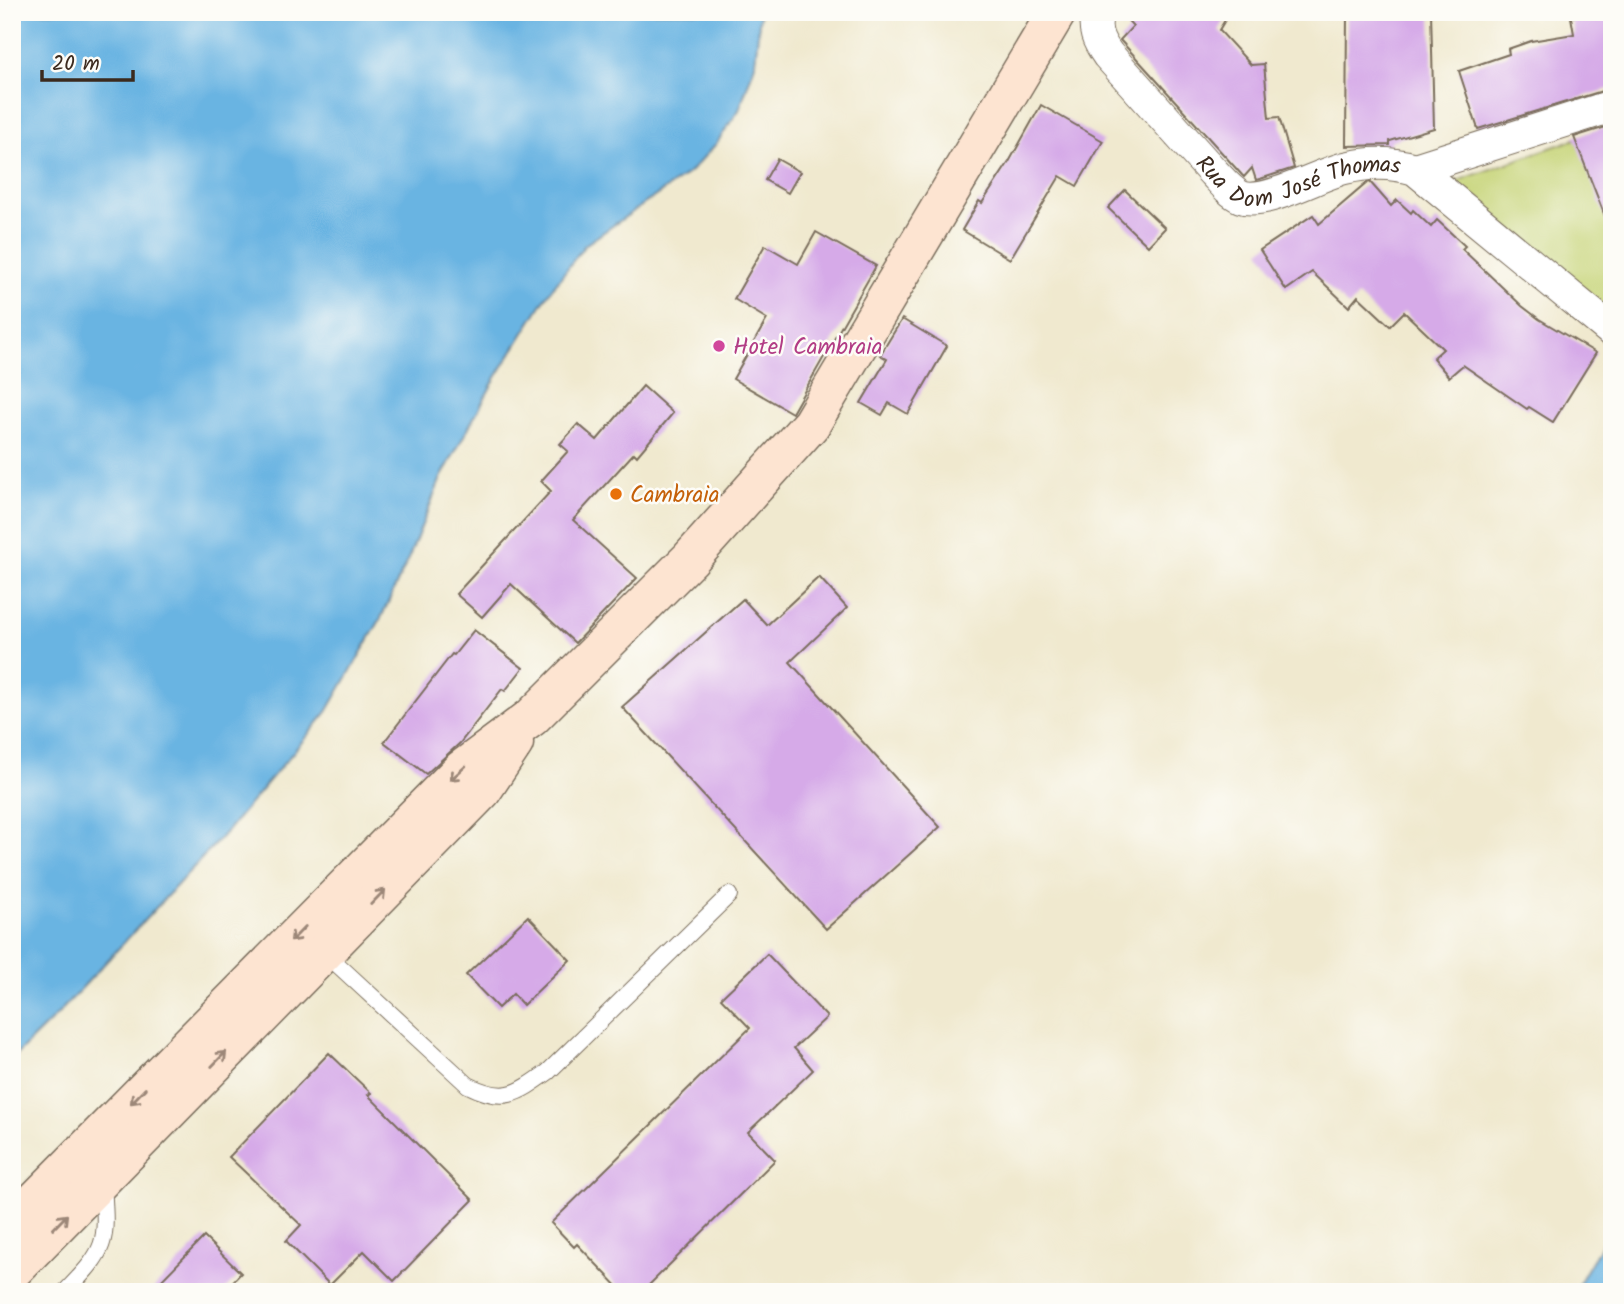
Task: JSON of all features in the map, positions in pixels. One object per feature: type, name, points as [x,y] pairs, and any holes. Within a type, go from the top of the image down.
[{"type":"main road","points":[[12,1224],[461,770],[532,717],[690,559],[811,424],[1057,12]]},
{"type":"main road","points":[[12,1271],[482,791],[532,717]]},
{"type":"street","name":"Rua Dom José Thomas","points":[[1098,12],[1095,20],[1096,33],[1104,49],[1213,172],[1242,197],[1255,199],[1271,195],[1357,165],[1388,163],[1415,169],[1612,331]]},
{"type":"street","points":[[1415,169],[1612,106]]},
{"type":"lane","points":[[324,952],[468,1084],[488,1095],[504,1095],[524,1089],[548,1072],[729,895]]},
{"type":"lane","points":[[65,1292],[91,1265],[102,1246],[106,1229],[103,1178]]},
{"type":"green space","points":[[1612,126],[1612,320],[1454,182]]},
{"type":"water","points":[[12,12],[760,12],[755,64],[739,110],[716,144],[690,172],[585,245],[548,294],[495,379],[441,478],[380,620],[327,712],[226,832],[57,1015],[12,1059]]},
{"type":"water","points":[[1612,1227],[1612,1292],[1574,1292]]},
{"type":"building","points":[[1120,12],[1230,12],[1219,30],[1251,65],[1264,64],[1269,118],[1279,117],[1294,168],[1256,180],[1252,168],[1244,177],[1120,40],[1133,26]]},
{"type":"building","points":[[1347,12],[1431,12],[1434,128],[1390,141],[1390,145],[1346,146]]},
{"type":"building","points":[[1594,12],[1612,12],[1612,88],[1478,129],[1459,71],[1509,54],[1508,49],[1531,41],[1574,34],[1571,17]]},
{"type":"building","points":[[1041,105],[1103,141],[1077,186],[1060,176],[1010,259],[962,230],[979,201],[982,203],[1009,162]]},
{"type":"building","points":[[1612,125],[1612,229],[1610,229],[1574,137]]},
{"type":"building","points":[[777,159],[800,172],[788,193],[765,180]]},
{"type":"building","points":[[1370,182],[1391,206],[1397,200],[1411,213],[1413,210],[1431,227],[1437,220],[1465,246],[1462,249],[1522,306],[1596,353],[1553,422],[1529,407],[1527,409],[1463,365],[1449,377],[1433,358],[1443,349],[1404,312],[1390,326],[1358,296],[1349,307],[1312,272],[1286,290],[1260,250],[1313,215],[1319,224]]},
{"type":"building","points":[[1125,190],[1165,228],[1148,246],[1108,208]]},
{"type":"building","points":[[816,232],[876,266],[792,413],[733,379],[767,319],[734,299],[765,245],[798,264]]},
{"type":"building","points":[[902,319],[947,346],[908,414],[889,403],[882,415],[861,403],[887,359],[880,355]]},
{"type":"building","points":[[643,386],[673,413],[637,456],[634,453],[573,520],[637,578],[575,643],[511,584],[482,617],[456,594],[551,491],[541,481],[568,451],[560,444],[578,424],[597,440]]},
{"type":"building","points":[[819,577],[847,608],[790,662],[940,827],[826,929],[622,707],[743,599],[767,625]]},
{"type":"building","points":[[474,630],[523,668],[505,691],[502,689],[460,743],[426,774],[384,742],[452,654],[454,655]]},
{"type":"building","points":[[528,916],[570,960],[523,1005],[513,994],[498,1008],[466,975]]},
{"type":"building","points":[[767,954],[827,1017],[794,1048],[813,1070],[748,1132],[775,1160],[642,1292],[623,1292],[577,1244],[574,1247],[551,1223],[750,1028],[721,998]]},
{"type":"building","points":[[329,1053],[473,1200],[394,1281],[364,1251],[330,1285],[286,1241],[301,1225],[229,1157]]},
{"type":"building","points":[[204,1237],[241,1273],[223,1292],[150,1292]]},
{"type":"place","name":"Hotel Cambraia","points":[[719,346]]},
{"type":"place","name":"Cambraia","points":[[616,494]]}]
